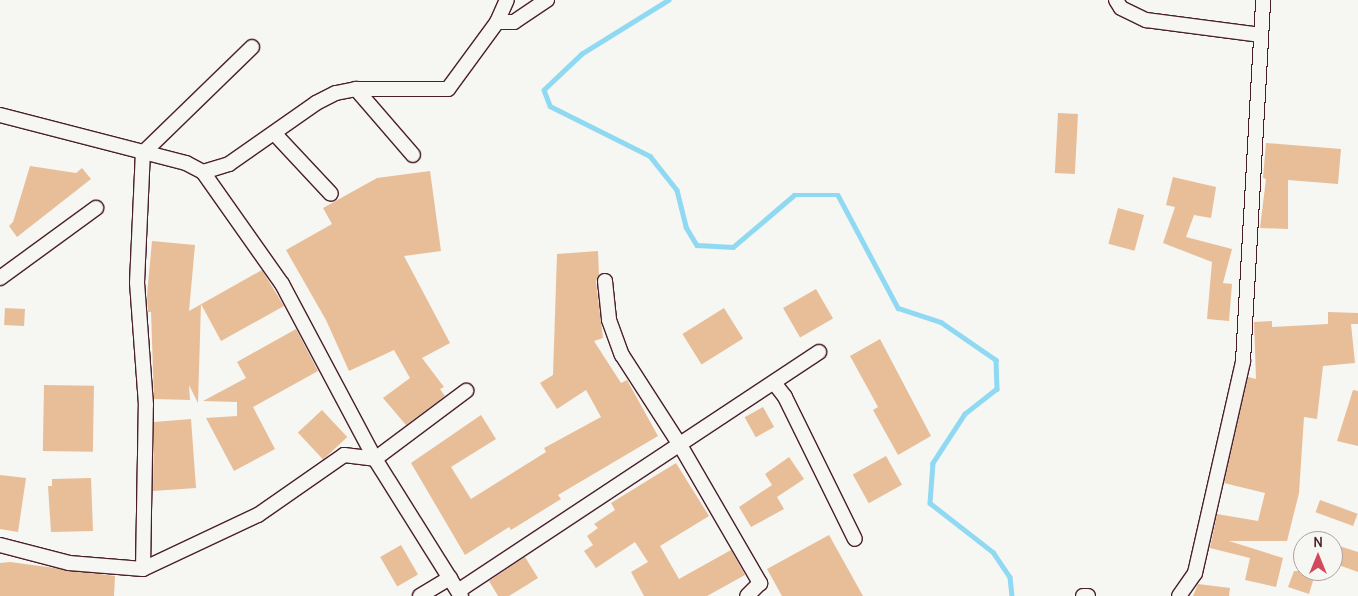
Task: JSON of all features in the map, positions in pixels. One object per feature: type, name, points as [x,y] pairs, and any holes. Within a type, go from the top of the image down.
[{"type":"street","points":[[203,172],[229,164],[316,103],[336,93],[356,89],[448,89],[497,22],[507,0]]},
{"type":"street","points":[[497,22],[514,22],[547,0]]},
{"type":"street","points":[[1116,0],[1121,8],[1146,20],[1261,35]]},
{"type":"street","points":[[1178,596],[1195,573],[1243,361],[1263,0]]},
{"type":"street","points":[[143,569],[146,405],[137,283],[143,153],[252,46]]},
{"type":"street","points":[[356,89],[413,155]]},
{"type":"street","points":[[0,115],[186,163],[203,172],[282,284],[376,460],[460,594],[680,445],[775,384],[819,352]]},
{"type":"street","points":[[274,133],[331,194]]},
{"type":"street","points":[[0,278],[96,208]]},
{"type":"street","points":[[605,280],[609,320],[622,355],[680,445],[760,582],[746,596]]},
{"type":"street","points":[[775,384],[785,397],[855,539]]},
{"type":"street","points":[[0,545],[69,562],[143,569],[258,515],[344,454],[376,460],[466,391]]},
{"type":"street","points":[[420,596],[450,578]]},
{"type":"building","points":[[1058,113],[1078,114],[1075,174],[1055,173]]},
{"type":"building","points":[[1266,143],[1341,149],[1338,184],[1288,180],[1288,229],[1260,228],[1266,179],[1263,178]]},
{"type":"building","points":[[30,166],[76,173],[82,168],[91,179],[17,237],[9,226],[13,222]]},
{"type":"building","points":[[430,171],[441,251],[404,256],[450,343],[422,358],[444,387],[440,389],[445,396],[406,425],[383,398],[410,378],[394,350],[349,371],[326,320],[286,250],[332,224],[323,208],[377,178]]},
{"type":"building","points":[[1173,177],[1216,187],[1211,218],[1194,215],[1186,237],[1232,249],[1223,283],[1232,284],[1229,321],[1207,319],[1212,262],[1163,243],[1175,207],[1166,205]]},
{"type":"building","points":[[1118,208],[1144,215],[1135,251],[1108,244]]},
{"type":"building","points":[[152,241],[195,245],[189,311],[201,304],[198,403],[189,385],[190,400],[154,399],[151,312],[148,312],[147,295]]},
{"type":"building","points":[[598,251],[599,275],[596,282],[603,338],[594,341],[621,383],[627,380],[658,436],[558,495],[561,499],[511,530],[509,527],[465,555],[411,463],[481,415],[496,439],[451,467],[471,499],[546,452],[544,448],[601,417],[586,390],[557,409],[540,383],[553,375],[557,254]]},
{"type":"building","points":[[262,270],[284,306],[221,341],[201,304]]},
{"type":"building","points":[[816,289],[833,318],[800,337],[783,308]]},
{"type":"building","points":[[5,308],[25,309],[24,326],[4,325]]},
{"type":"building","points":[[724,308],[743,339],[702,364],[682,334]]},
{"type":"building","points":[[1328,312],[1358,313],[1358,324],[1351,324],[1355,363],[1323,366],[1317,419],[1304,417],[1299,493],[1287,541],[1229,541],[1283,558],[1276,587],[1245,580],[1250,558],[1210,548],[1217,514],[1258,521],[1265,493],[1224,483],[1248,377],[1256,379],[1254,322],[1272,321],[1272,327],[1328,324]]},
{"type":"building","points":[[296,329],[318,371],[253,407],[275,449],[234,471],[206,418],[237,416],[237,402],[203,401],[246,378],[237,362]]},
{"type":"building","points":[[880,339],[931,436],[898,455],[873,410],[878,407],[850,356]]},
{"type":"building","points":[[44,385],[94,386],[93,452],[43,451]]},
{"type":"building","points":[[1353,390],[1358,391],[1358,446],[1337,441]]},
{"type":"building","points":[[763,407],[774,427],[756,437],[745,417]]},
{"type":"building","points":[[322,410],[347,437],[323,460],[298,433]]},
{"type":"building","points":[[191,419],[196,488],[153,491],[154,422]]},
{"type":"building","points":[[886,456],[902,485],[869,503],[853,474]]},
{"type":"building","points":[[789,457],[804,479],[777,497],[784,509],[751,527],[739,507],[772,485],[765,474]]},
{"type":"building","points":[[676,463],[709,516],[660,546],[679,579],[731,550],[745,575],[707,596],[644,596],[631,572],[648,562],[635,542],[596,568],[584,551],[593,545],[587,536],[598,528],[594,524],[615,510],[611,503]]},
{"type":"building","points":[[0,475],[26,478],[18,532],[0,529]]},
{"type":"building","points":[[91,478],[93,531],[51,532],[48,486],[52,486],[52,479]]},
{"type":"building","points":[[1320,500],[1358,514],[1353,526],[1316,512]]},
{"type":"building","points":[[829,535],[863,596],[782,596],[767,569]]},
{"type":"building","points":[[401,545],[418,574],[397,586],[380,557]]},
{"type":"building","points":[[1343,547],[1358,552],[1358,572],[1343,567]]},
{"type":"building","points":[[525,557],[538,578],[509,596],[498,596],[489,581]]},
{"type":"building","points":[[10,562],[115,576],[114,596],[0,596],[0,563]]},
{"type":"building","points":[[1293,574],[1293,581],[1313,581],[1309,594],[1288,587]]},
{"type":"building","points":[[1198,584],[1230,588],[1229,596],[1193,596]]},
{"type":"waterway","points":[[669,0],[582,54],[544,90],[550,106],[650,156],[677,190],[686,227],[697,245],[733,247],[794,195],[838,195],[898,308],[941,322],[996,360],[997,389],[965,414],[933,463],[930,503],[993,552],[1010,577],[1012,596]]}]
